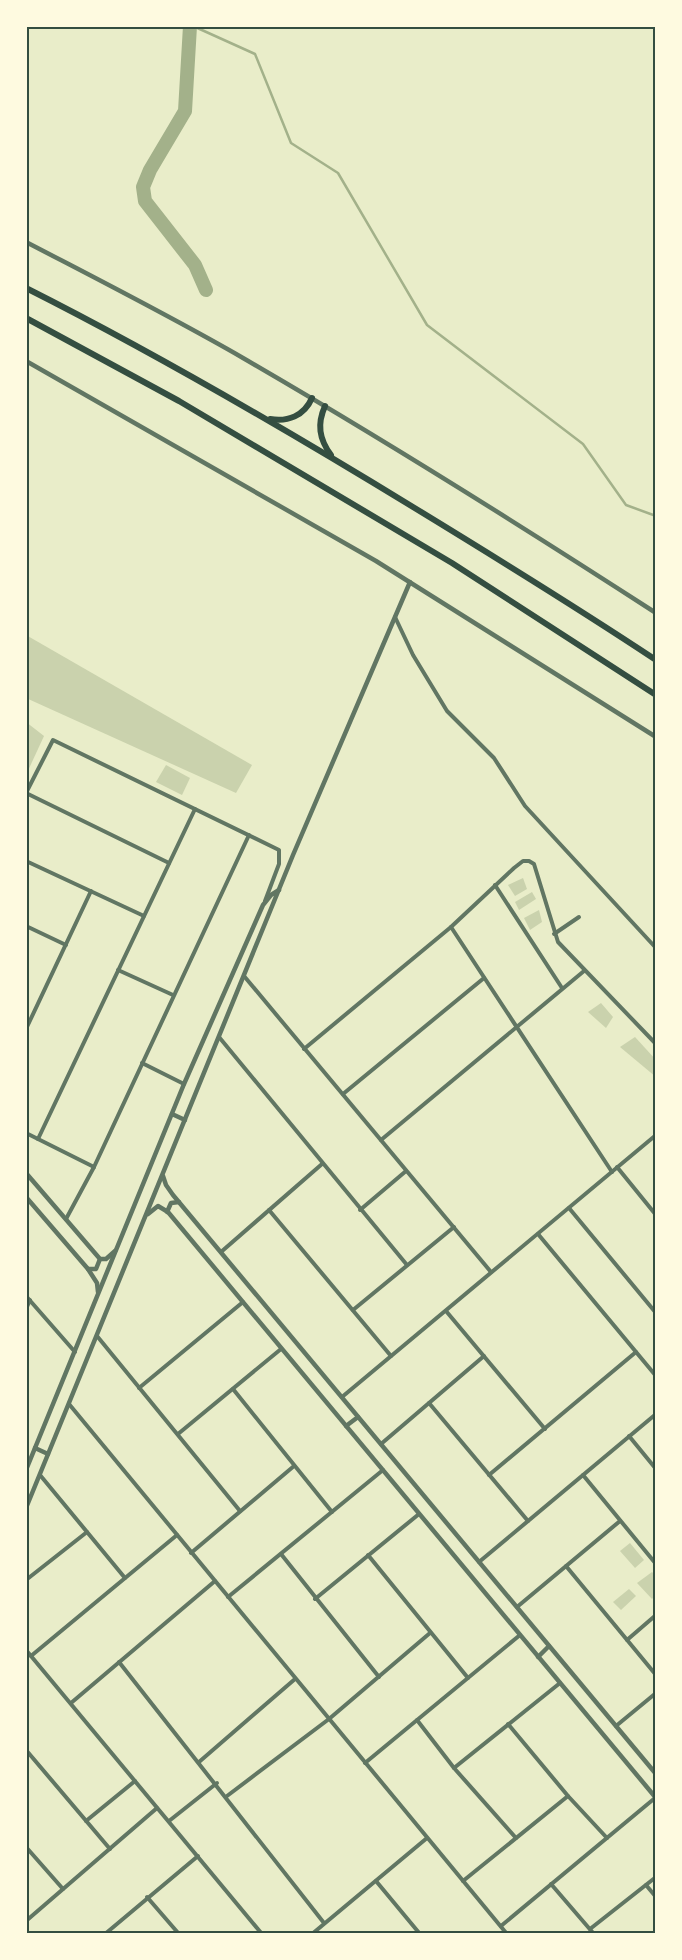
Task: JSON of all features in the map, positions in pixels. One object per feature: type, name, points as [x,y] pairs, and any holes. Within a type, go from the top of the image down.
[{"type":"highway","points":[[26,288],[265,418],[333,458],[513,568],[656,660]]},
{"type":"highway","points":[[26,318],[187,406],[452,563],[656,695]]},
{"type":"highway","points":[[265,418],[277,420],[294,417],[307,408],[312,398]]},
{"type":"highway","points":[[325,406],[320,416],[320,430],[326,448],[333,458]]},
{"type":"street","points":[[26,242],[178,322],[312,398],[518,523],[656,613]]},
{"type":"street","points":[[26,361],[136,422],[410,582],[656,737]]},
{"type":"street","points":[[26,1508],[279,890],[410,582]]},
{"type":"street","points":[[395,617],[413,655],[447,711],[494,758],[525,806],[656,948]]},
{"type":"street","points":[[26,1470],[184,1084],[263,905],[281,856],[279,850],[53,740],[26,793],[169,863]]},
{"type":"street","points":[[38,1139],[195,809]]},
{"type":"street","points":[[66,1219],[94,1167],[249,835]]},
{"type":"street","points":[[26,861],[144,916]]},
{"type":"street","points":[[304,1049],[451,927],[523,861],[529,861],[534,864],[558,942],[656,1044]]},
{"type":"street","points":[[495,885],[562,988]]},
{"type":"street","points":[[263,905],[271,895],[279,890]]},
{"type":"street","points":[[26,1028],[91,892]]},
{"type":"street","points":[[554,934],[579,917]]},
{"type":"street","points":[[26,926],[66,944]]},
{"type":"street","points":[[451,927],[612,1172]]},
{"type":"street","points":[[118,970],[173,995]]},
{"type":"street","points":[[381,1140],[584,970]]},
{"type":"street","points":[[244,976],[491,1272]]},
{"type":"street","points":[[343,1094],[484,978]]},
{"type":"street","points":[[219,1037],[407,1265]]},
{"type":"street","points":[[142,1063],[184,1084]]},
{"type":"street","points":[[172,1114],[185,1120]]},
{"type":"street","points":[[26,1133],[94,1167]]},
{"type":"street","points":[[342,1397],[656,1135]]},
{"type":"street","points":[[221,1252],[322,1164]]},
{"type":"street","points":[[617,1168],[656,1215]]},
{"type":"street","points":[[360,1210],[406,1171]]},
{"type":"street","points":[[26,1173],[100,1259]]},
{"type":"street","points":[[163,1173],[166,1185],[179,1202],[655,1772]]},
{"type":"street","points":[[26,1197],[97,1282],[98,1295]]},
{"type":"street","points":[[168,1212],[171,1202],[179,1202]]},
{"type":"street","points":[[146,1216],[156,1207],[162,1207],[168,1212],[656,1798],[501,1926]]},
{"type":"street","points":[[569,1208],[656,1313]]},
{"type":"street","points":[[270,1210],[391,1356]]},
{"type":"street","points":[[353,1310],[454,1227]]},
{"type":"street","points":[[538,1234],[656,1376]]},
{"type":"street","points":[[100,1259],[108,1258],[116,1250]]},
{"type":"street","points":[[88,1270],[98,1267],[100,1259]]},
{"type":"street","points":[[26,1296],[75,1352]]},
{"type":"street","points":[[26,1309],[30,1300]]},
{"type":"street","points":[[139,1388],[243,1302]]},
{"type":"street","points":[[446,1311],[545,1429]]},
{"type":"street","points":[[97,1336],[240,1511]]},
{"type":"street","points":[[178,1434],[281,1349]]},
{"type":"street","points":[[489,1475],[636,1352]]},
{"type":"street","points":[[380,1444],[484,1356]]},
{"type":"street","points":[[233,1389],[332,1512]]},
{"type":"street","points":[[429,1403],[528,1521]]},
{"type":"street","points":[[69,1404],[507,1934]]},
{"type":"street","points":[[479,1562],[656,1414]]},
{"type":"street","points":[[346,1426],[358,1417]]},
{"type":"street","points":[[629,1436],[656,1469]]},
{"type":"street","points":[[35,1448],[48,1454]]},
{"type":"street","points":[[191,1553],[294,1466]]},
{"type":"street","points":[[228,1597],[382,1470]]},
{"type":"street","points":[[40,1475],[125,1578]]},
{"type":"street","points":[[583,1475],[656,1564]]},
{"type":"street","points":[[315,1599],[419,1514]]},
{"type":"street","points":[[517,1607],[620,1521]]},
{"type":"street","points":[[26,1580],[87,1532]]},
{"type":"street","points":[[31,1656],[177,1535]]},
{"type":"street","points":[[280,1554],[378,1677]]},
{"type":"street","points":[[368,1555],[468,1678]]},
{"type":"street","points":[[566,1566],[656,1674]]},
{"type":"street","points":[[71,1703],[215,1581]]},
{"type":"street","points":[[627,1640],[656,1615]]},
{"type":"street","points":[[227,1796],[329,1719],[430,1633]]},
{"type":"street","points":[[365,1763],[520,1635]]},
{"type":"street","points":[[538,1657],[549,1646]]},
{"type":"street","points":[[26,1650],[262,1934]]},
{"type":"street","points":[[119,1662],[217,1783],[324,1923]]},
{"type":"street","points":[[199,1762],[295,1679]]},
{"type":"street","points":[[454,1768],[560,1683]]},
{"type":"street","points":[[616,1726],[656,1693]]},
{"type":"street","points":[[417,1720],[454,1768],[516,1838]]},
{"type":"street","points":[[508,1724],[568,1796],[607,1838]]},
{"type":"street","points":[[26,1751],[110,1849]]},
{"type":"street","points":[[86,1821],[135,1781]]},
{"type":"street","points":[[168,1821],[217,1783]]},
{"type":"street","points":[[463,1882],[568,1796]]},
{"type":"street","points":[[26,1921],[157,1808]]},
{"type":"street","points":[[312,1934],[427,1838]]},
{"type":"street","points":[[26,1846],[63,1889]]},
{"type":"street","points":[[106,1934],[147,1897],[198,1856]]},
{"type":"street","points":[[590,1929],[656,1877]]},
{"type":"street","points":[[376,1881],[420,1934]]},
{"type":"street","points":[[551,1884],[594,1934]]},
{"type":"street","points":[[646,1885],[656,1897]]},
{"type":"street","points":[[147,1897],[179,1934]]},
{"type":"street","points":[[410,1934],[416,1929]]},
{"type":"green space","points":[[26,635],[252,765],[236,793],[26,698]]},
{"type":"green space","points":[[26,722],[44,736],[26,775]]},
{"type":"green space","points":[[166,765],[190,778],[182,795],[156,782]]},
{"type":"green space","points":[[523,878],[527,889],[515,896],[508,885]]},
{"type":"green space","points":[[532,892],[536,899],[519,910],[515,902]]},
{"type":"green space","points":[[539,910],[542,922],[530,930],[524,918]]},
{"type":"green space","points":[[601,1003],[613,1017],[606,1028],[588,1012]]},
{"type":"green space","points":[[635,1037],[656,1060],[656,1077],[620,1047]]},
{"type":"green space","points":[[630,1543],[644,1560],[635,1568],[620,1551]]},
{"type":"green space","points":[[652,1572],[656,1576],[656,1595],[652,1599],[637,1583]]},
{"type":"green space","points":[[629,1589],[636,1596],[621,1610],[613,1602]]},
{"type":"waterway","points":[[190,26],[185,111],[150,170],[143,187],[145,201],[195,265],[206,290]]},
{"type":"waterway","points":[[193,26],[255,54],[291,143],[338,173],[427,325],[583,444],[626,505],[656,516]]}]
